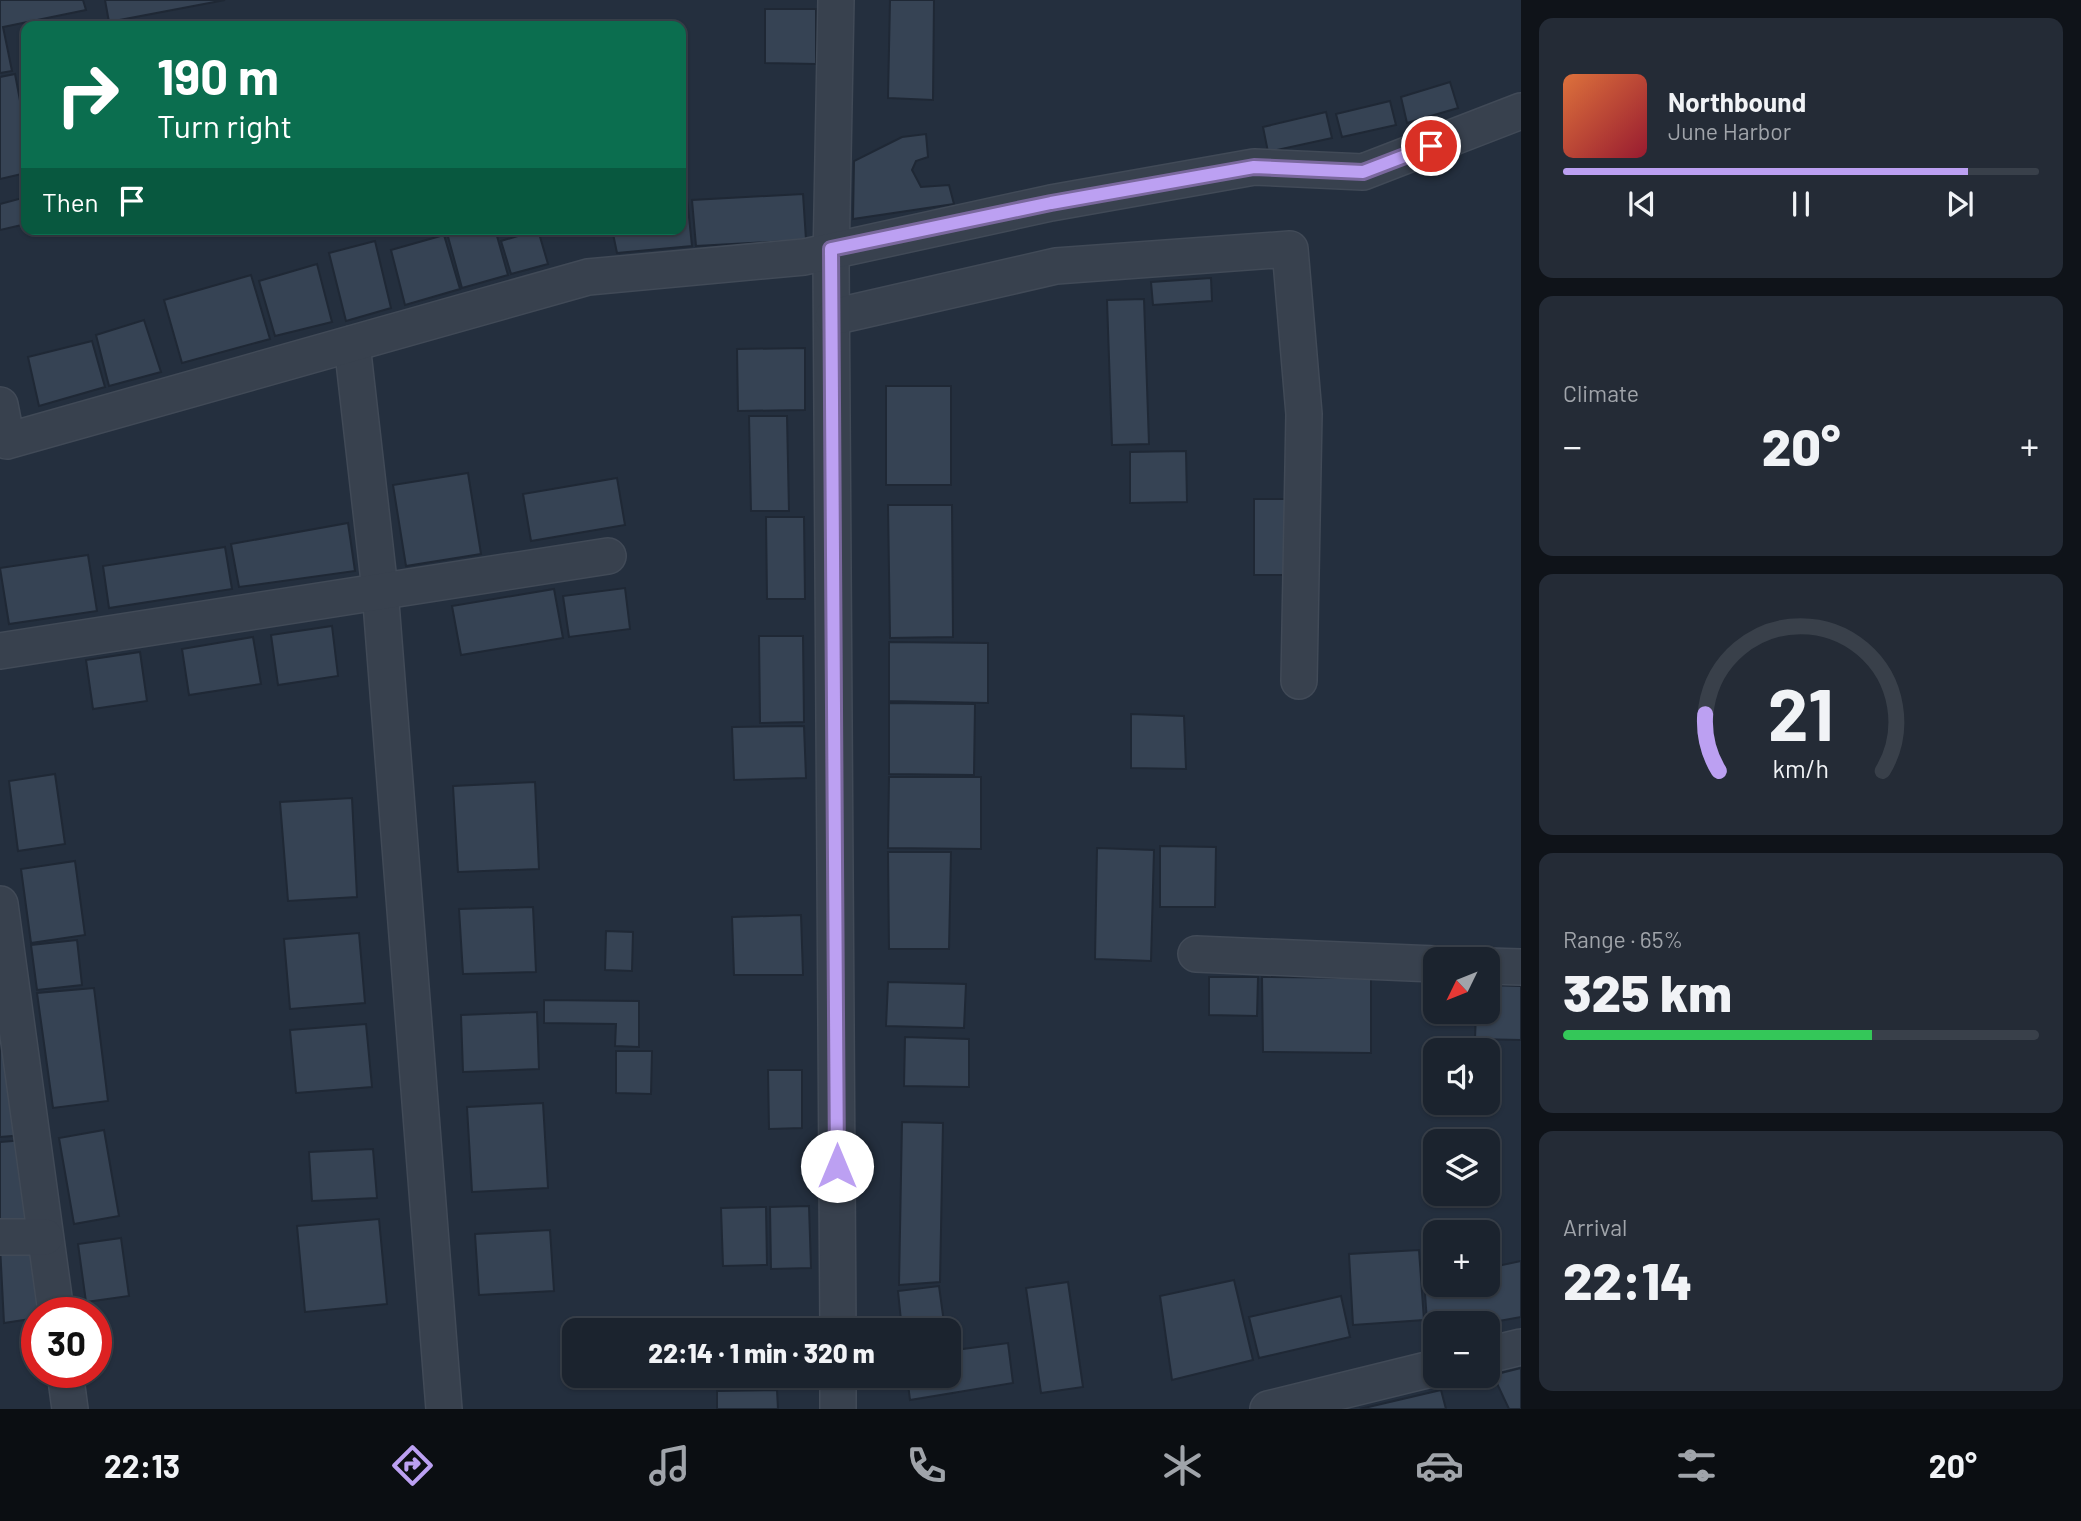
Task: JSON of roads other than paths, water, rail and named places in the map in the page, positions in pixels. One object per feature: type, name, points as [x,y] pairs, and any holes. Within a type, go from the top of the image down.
[{"type":"street","points":[[836,0],[832,280],[838,1318]]},
{"type":"street","points":[[832,280],[1051,203],[1254,167],[1363,172],[1521,111]]},
{"type":"street","points":[[0,405],[7,441],[588,276],[804,257],[832,280],[1290,249],[1304,415],[1299,681]]},
{"type":"street","points":[[352,344],[380,590],[444,1409]]},
{"type":"street","points":[[0,651],[608,556]]},
{"type":"street","points":[[0,904],[54,1297]]},
{"type":"street","points":[[1196,954],[1423,963]]},
{"type":"street","points":[[1500,967],[1521,968]]},
{"type":"street","points":[[0,1237],[45,1237]]},
{"type":"street","points":[[1500,1352],[1521,1347]]},
{"type":"street","points":[[1269,1409],[1423,1371]]},
{"type":"street","points":[[67,1388],[70,1409]]},
{"type":"street","points":[[838,1388],[838,1409]]}]
